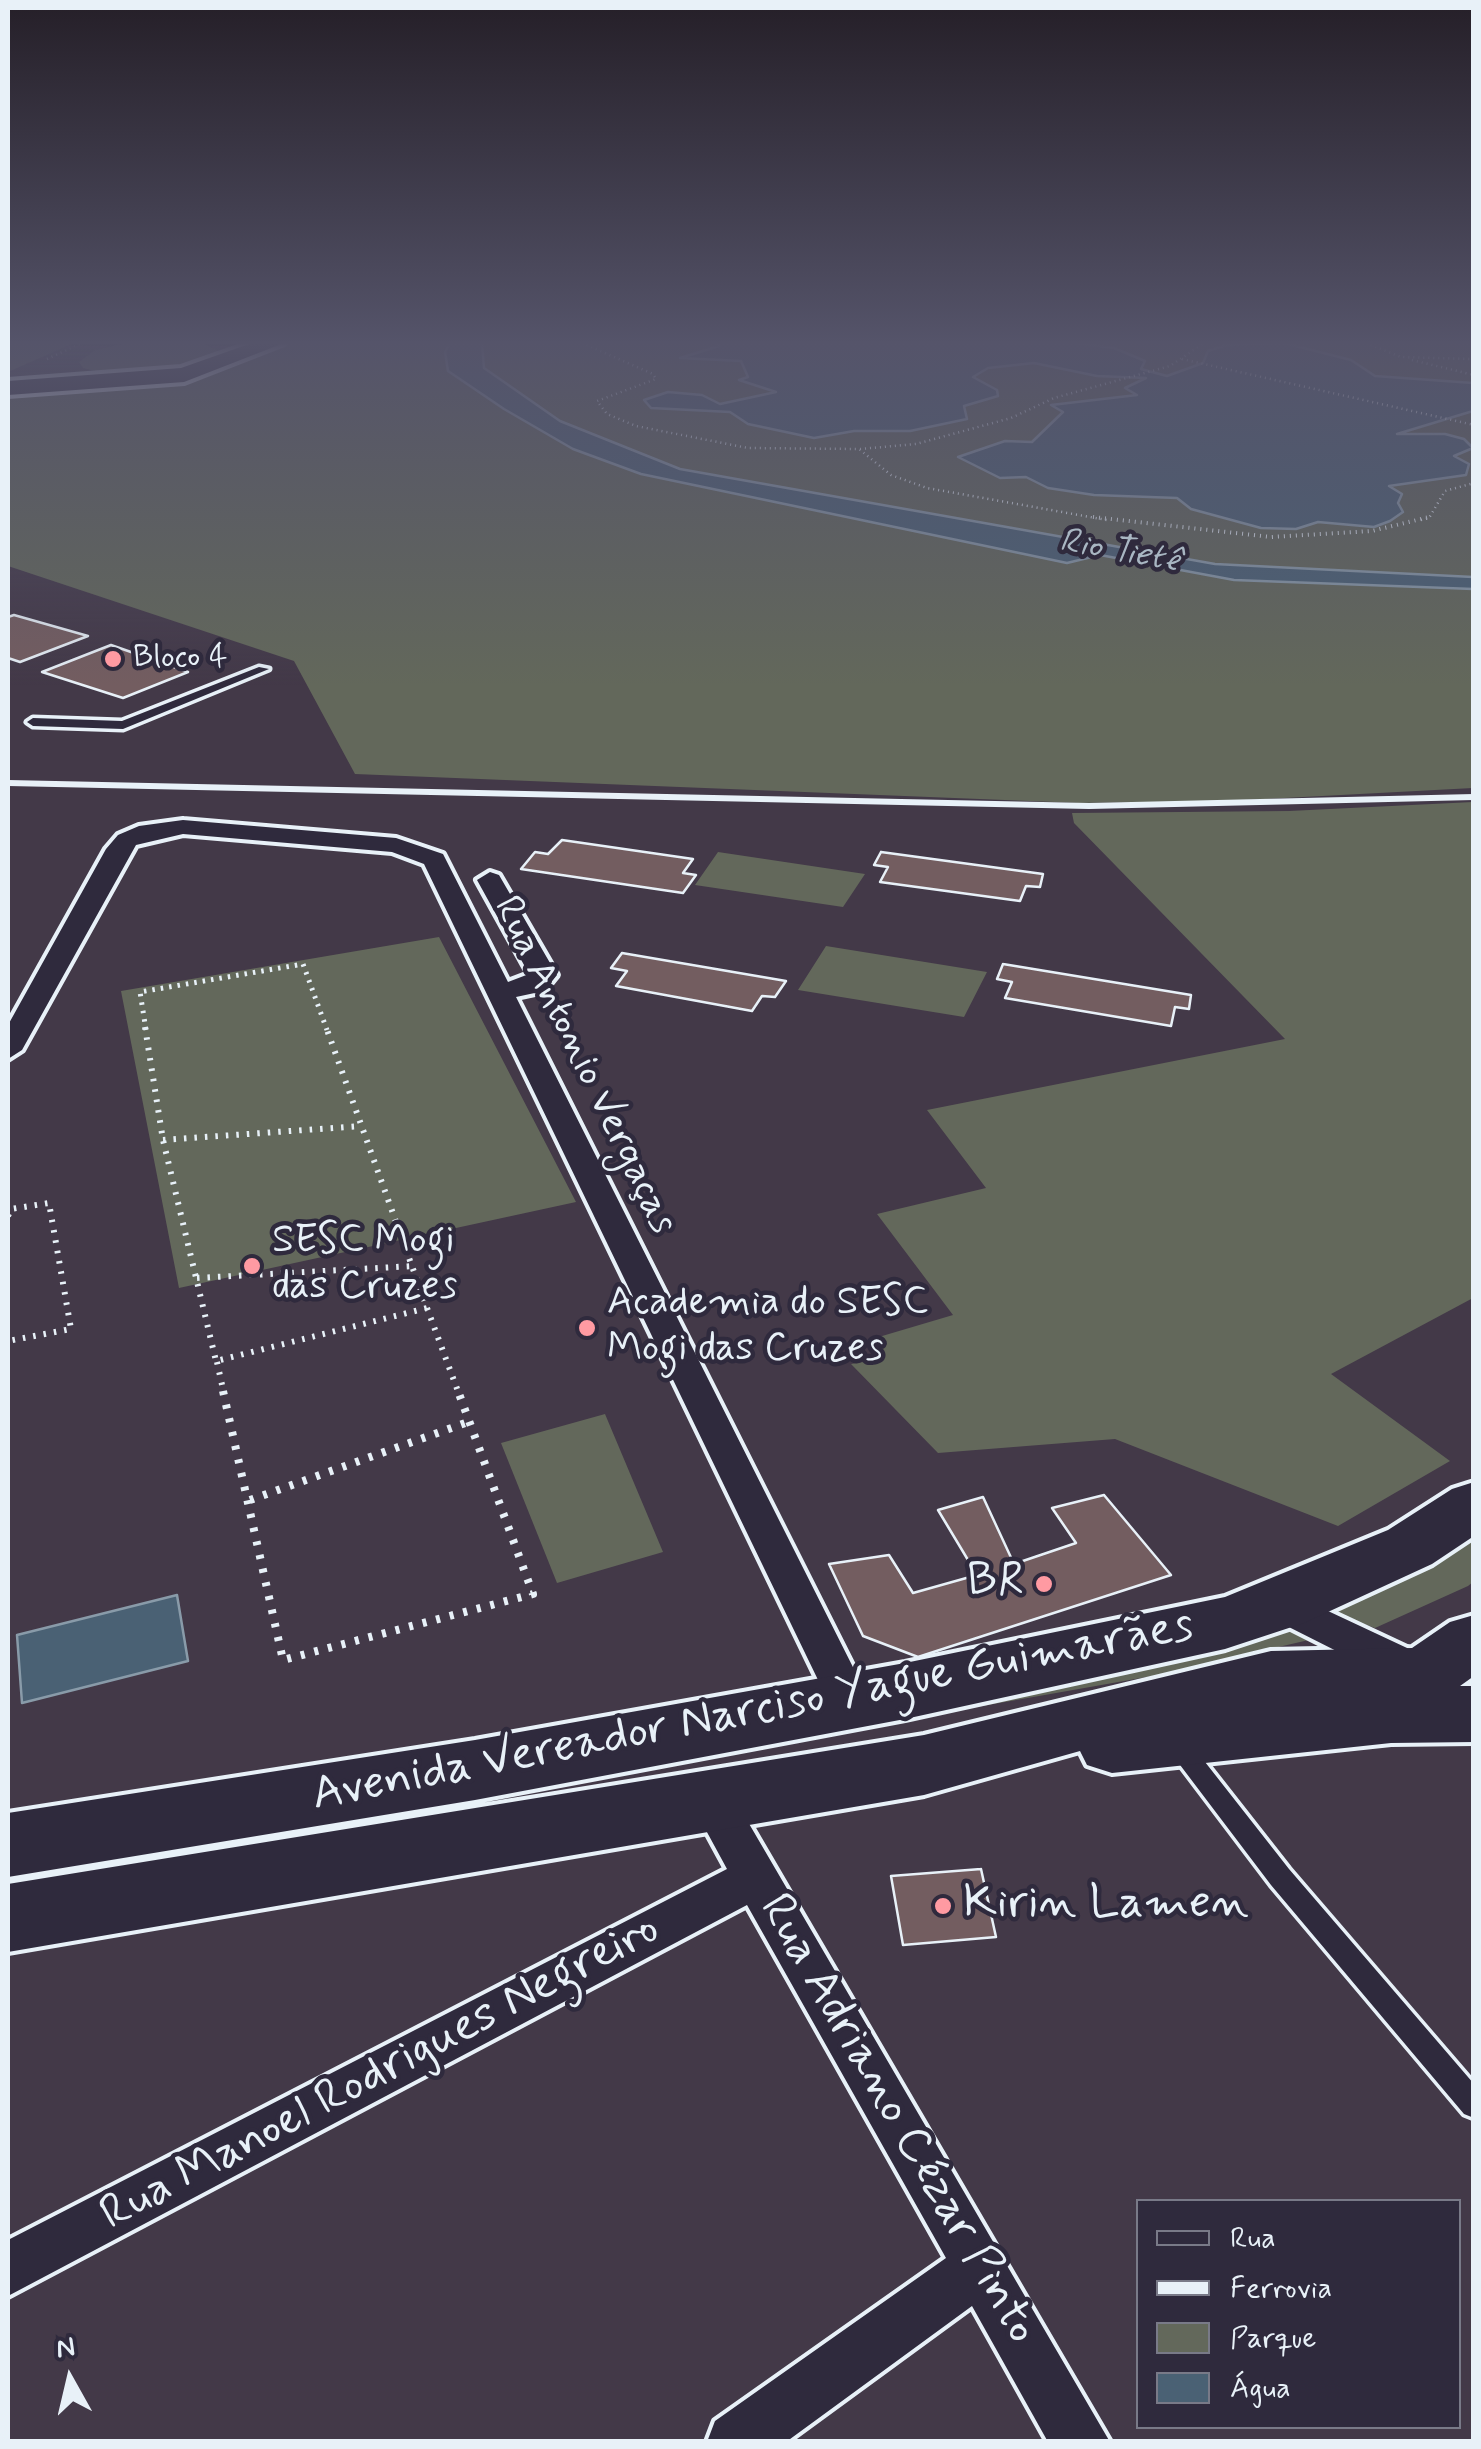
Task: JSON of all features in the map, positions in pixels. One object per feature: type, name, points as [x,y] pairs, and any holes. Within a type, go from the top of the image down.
[{"type":"main road","name":"Avenida Vereador Narciso Yague Guimarães","points":[[8,1844],[456,1774],[849,1701],[1225,1623],[1281,1605],[1410,1547],[1474,1505]]},
{"type":"main road","name":"Avenida Vereador Narciso Yague Guimarães","points":[[8,1918],[936,1762],[1058,1728],[1271,1678],[1461,1682]]},
{"type":"main road","points":[[936,1762],[1391,1715],[1461,1682]]},
{"type":"street","name":"Rua Antonio Vergaças","points":[[8,1050],[115,854],[127,840],[148,831],[183,827],[418,850],[434,859],[849,1701]]},
{"type":"street","points":[[490,880],[543,976],[534,985],[499,992]]},
{"type":"street","points":[[1281,1605],[1461,1682]]},
{"type":"street","name":"Rua Adriano Cézar Pinto","points":[[711,1799],[1081,2442]]},
{"type":"street","name":"Rua Manoel Rodrigues Negreiro","points":[[8,2270],[755,1878]]},
{"type":"street","points":[[736,2442],[980,2267]]},
{"type":"lane","points":[[33,722],[124,724],[262,669]]},
{"type":"lane","points":[[1172,1738],[1280,1877],[1474,2105]]},
{"type":"path","points":[[869,457],[891,475],[927,488],[1206,533],[1288,536],[1372,531],[1429,518],[1445,491],[1474,483]]},
{"type":"path","points":[[303,964],[362,1126],[533,1594],[283,1660],[250,1500],[231,1441],[163,1140],[140,992],[303,964]]},
{"type":"path","points":[[163,1140],[362,1126]]},
{"type":"path","points":[[8,1216],[11,1209],[49,1203],[71,1329],[8,1341]]},
{"type":"path","points":[[197,1278],[414,1266]]},
{"type":"path","points":[[216,1361],[427,1308]]},
{"type":"path","points":[[250,1500],[471,1421]]},
{"type":"green space","points":[[8,457],[609,457],[1067,563],[1100,555],[1234,580],[1473,589],[1473,788],[1228,801],[1079,803],[355,774],[294,661],[8,566]]},
{"type":"green space","points":[[651,457],[1473,457],[1473,577],[1215,564],[680,469]]},
{"type":"green space","points":[[1473,802],[1473,1298],[1331,1374],[1450,1461],[1338,1526],[1115,1439],[938,1453],[851,1364],[882,1359],[872,1339],[953,1315],[877,1214],[986,1188],[927,1110],[1285,1039],[1074,823],[1072,813],[1289,811]]},
{"type":"green space","points":[[718,852],[865,874],[843,907],[695,885]]},
{"type":"green space","points":[[439,937],[576,1202],[179,1288],[121,991]]},
{"type":"green space","points":[[826,946],[987,972],[964,1017],[798,990]]},
{"type":"green space","points":[[605,1414],[663,1552],[557,1583],[501,1443]]},
{"type":"green space","points":[[1473,1532],[1473,1582],[1468,1586],[1375,1628],[1322,1609]]},
{"type":"green space","points":[[1287,1629],[1313,1639],[1158,1675],[8,1878],[8,1857],[1170,1660]]},
{"type":"water","name":"Rio Tietê","points":[[596,457],[651,457],[680,469],[1215,564],[1473,577],[1473,589],[1234,580],[1100,555],[1067,563],[641,474]]},
{"type":"water","points":[[959,457],[1456,457],[1469,464],[1466,475],[1389,486],[1402,494],[1398,503],[1403,512],[1374,527],[1318,522],[1296,529],[1261,528],[1191,509],[1177,498],[1094,495],[1048,488],[1026,477],[1000,478]]},
{"type":"water","points":[[177,1595],[188,1661],[22,1703],[17,1635]]},
{"type":"building","points":[[14,615],[88,636],[20,662],[8,658],[8,617]]},
{"type":"building","name":"Bloco 4","points":[[111,645],[188,672],[123,698],[42,672]]},
{"type":"building","points":[[562,840],[693,859],[683,873],[696,875],[683,893],[521,869],[535,852],[548,854]]},
{"type":"building","points":[[881,852],[1043,874],[1040,887],[1026,886],[1020,901],[880,882],[888,867],[874,865]]},
{"type":"building","points":[[622,953],[786,981],[775,997],[762,996],[752,1011],[616,986],[627,971],[611,968]]},
{"type":"building","points":[[1003,964],[1191,995],[1189,1009],[1175,1007],[1171,1026],[1005,998],[1012,982],[997,979]]},
{"type":"building","name":"BR","points":[[1104,1495],[1171,1575],[918,1657],[863,1636],[829,1564],[889,1555],[913,1593],[977,1575],[938,1510],[983,1497],[1014,1564],[1076,1543],[1052,1508]]},
{"type":"building","name":"Kirin Lamen","points":[[981,1869],[996,1937],[903,1945],[891,1876]]},
{"type":"railway","points":[[8,783],[1089,806],[1474,797]]},
{"type":"place","name":"Bloco 4","points":[[113,659]]},
{"type":"place","name":"SESC Mogi das Cruzes","points":[[252,1266]]},
{"type":"place","name":"Academia do SESC Mogi das Cruzes","points":[[587,1328]]},
{"type":"place","name":"BR","points":[[1044,1584]]},
{"type":"place","name":"Kirin Lamen","points":[[943,1906]]}]
